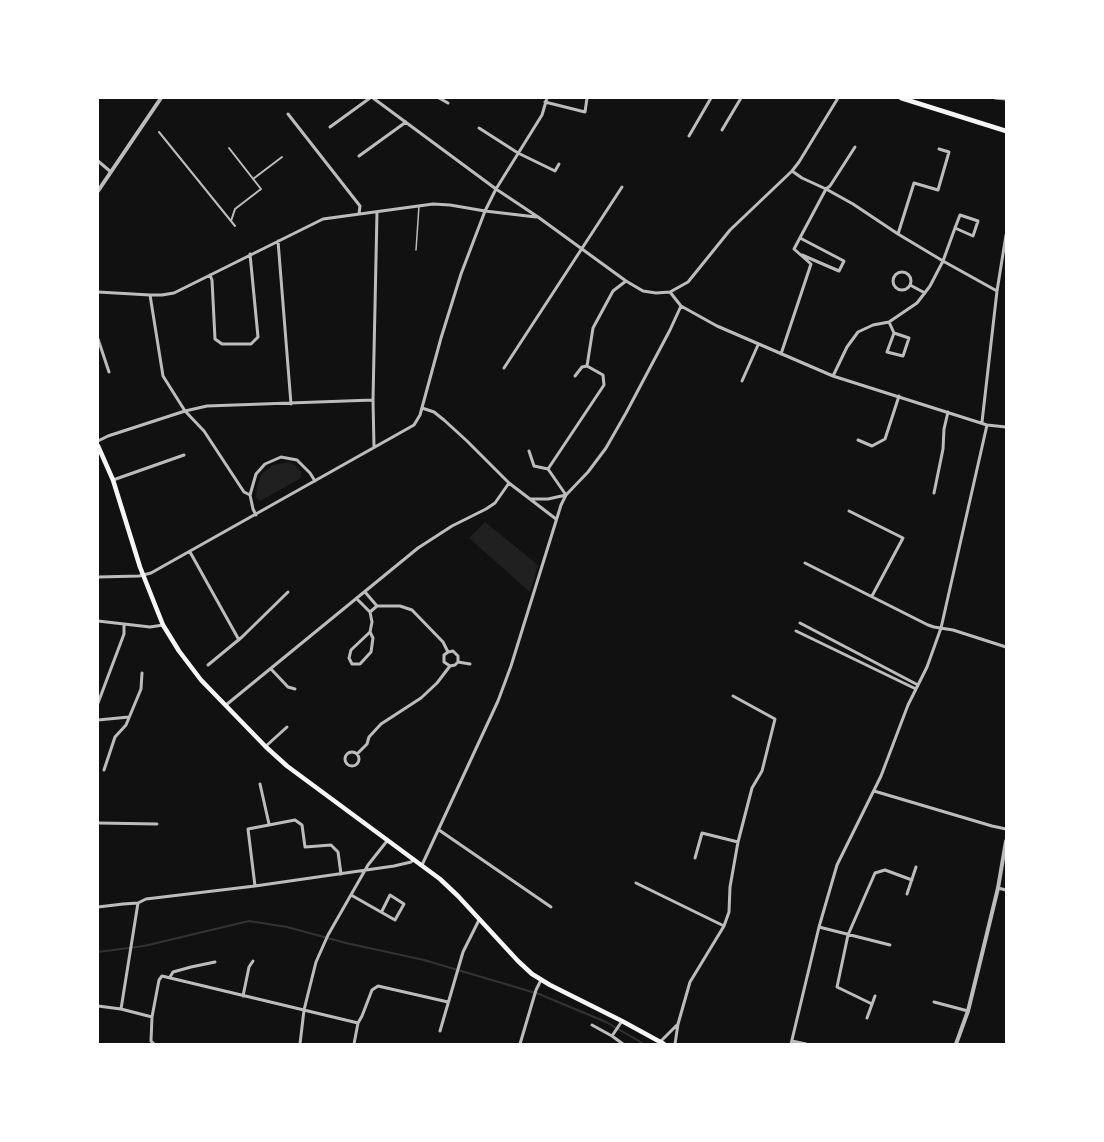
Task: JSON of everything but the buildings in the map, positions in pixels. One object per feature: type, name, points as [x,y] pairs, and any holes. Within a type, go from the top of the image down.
[{"type":"main road","points":[[901,98],[1006,130]]},
{"type":"main road","points":[[98,443],[113,480],[143,576],[163,625],[201,680],[266,747],[295,772],[388,839],[458,896],[525,968],[541,980],[662,1043]]},
{"type":"street","points":[[98,191],[161,98]]},
{"type":"street","points":[[330,127],[372,98],[626,281],[643,291],[656,293],[670,292],[687,282],[730,230],[792,171],[838,98]]},
{"type":"street","points":[[439,98],[448,103]]},
{"type":"street","points":[[98,577],[143,576],[151,573],[410,428],[418,421],[461,274],[496,189],[542,115],[546,100],[585,112],[587,98]]},
{"type":"street","points":[[689,136],[711,98]]},
{"type":"street","points":[[722,130],[741,98]]},
{"type":"street","points":[[995,98],[1006,99]]},
{"type":"street","points":[[288,114],[360,206],[359,214]]},
{"type":"street","points":[[359,156],[405,122]]},
{"type":"street","points":[[478,128],[519,153],[555,171],[559,164]]},
{"type":"street","points":[[159,132],[235,226]]},
{"type":"street","points":[[781,354],[811,264],[794,249],[826,189],[855,147]]},
{"type":"street","points":[[229,148],[261,189],[235,209],[231,221]]},
{"type":"street","points":[[898,234],[914,183],[938,190],[949,152],[939,149]]},
{"type":"street","points":[[253,179],[282,157]]},
{"type":"street","points":[[98,161],[111,172]]},
{"type":"street","points":[[792,171],[853,204],[942,261],[997,291]]},
{"type":"street","points":[[504,368],[622,187]]},
{"type":"street","points":[[98,292],[150,295],[174,293],[323,219],[433,204],[538,217]]},
{"type":"street","points":[[374,447],[377,212]]},
{"type":"street","points":[[833,376],[847,347],[858,332],[889,322],[918,303],[930,286],[942,261],[960,215],[978,221],[973,236],[955,228]]},
{"type":"street","points":[[982,422],[1006,234]]},
{"type":"street","points":[[800,238],[844,261],[839,271],[800,254]]},
{"type":"street","points":[[278,242],[291,404]]},
{"type":"street","points":[[210,275],[215,339],[222,345],[251,344],[258,337],[250,254]]},
{"type":"street","points":[[900,272],[908,274],[911,279],[910,285],[903,289],[898,288],[894,281],[895,276],[900,272]]},
{"type":"street","points":[[587,366],[593,328],[613,291],[626,281]]},
{"type":"street","points":[[910,285],[925,293]]},
{"type":"street","points":[[670,292],[681,306],[717,326],[833,376],[987,425],[1006,427]]},
{"type":"street","points":[[150,295],[163,376],[185,411],[204,432],[244,492],[250,495]]},
{"type":"street","points":[[422,865],[498,701],[556,519],[566,495],[588,472],[606,448],[681,306]]},
{"type":"street","points":[[889,322],[894,333],[888,352],[903,356],[909,338],[894,333]]},
{"type":"street","points":[[98,339],[109,372]]},
{"type":"street","points":[[742,381],[758,345]]},
{"type":"street","points":[[548,469],[604,385],[603,375],[587,366],[582,366],[575,376]]},
{"type":"street","points":[[858,440],[872,446],[885,439],[898,396]]},
{"type":"street","points":[[98,443],[108,436],[207,406],[373,400]]},
{"type":"street","points":[[422,408],[434,412],[444,420],[509,483],[556,519]]},
{"type":"street","points":[[934,493],[948,412]]},
{"type":"street","points":[[806,1044],[792,1043],[819,927],[837,865],[874,791],[908,705],[927,667],[941,628],[987,425]]},
{"type":"street","points":[[528,452],[534,466],[548,469],[566,495]]},
{"type":"street","points":[[113,480],[184,455]]},
{"type":"street","points":[[256,514],[250,495],[256,474],[265,464],[281,457],[297,460],[315,481]]},
{"type":"street","points":[[226,705],[418,548],[452,526],[495,503],[509,483]]},
{"type":"street","points":[[529,499],[548,499],[566,495]]},
{"type":"street","points":[[849,512],[903,538],[872,596]]},
{"type":"street","points":[[190,552],[239,640]]},
{"type":"street","points":[[805,563],[928,625],[953,630],[1006,647]]},
{"type":"street","points":[[208,665],[239,640],[288,592]]},
{"type":"street","points":[[365,592],[377,606]]},
{"type":"street","points":[[357,599],[370,612],[372,622],[370,632],[351,650],[349,658],[352,664],[360,664],[371,652],[373,638],[370,632]]},
{"type":"street","points":[[370,612],[377,606],[400,606],[412,610],[443,642],[448,652]]},
{"type":"street","points":[[98,621],[150,627],[163,625]]},
{"type":"street","points":[[800,623],[917,687]]},
{"type":"street","points":[[98,703],[124,634],[124,624]]},
{"type":"street","points":[[796,631],[917,687]]},
{"type":"street","points":[[450,666],[444,662],[444,656],[448,652],[453,651],[458,656],[458,662]]},
{"type":"street","points":[[357,754],[381,724],[421,698],[450,666],[458,662],[470,664]]},
{"type":"street","points":[[271,669],[288,687],[295,689]]},
{"type":"street","points":[[104,770],[115,737],[126,725],[141,689],[142,673]]},
{"type":"street","points":[[675,1044],[690,981],[724,926],[729,912],[730,887],[738,842],[752,788],[762,771],[775,719],[733,696]]},
{"type":"street","points":[[98,720],[129,717]]},
{"type":"street","points":[[266,747],[287,727]]},
{"type":"street","points":[[357,754],[359,759],[357,764],[353,766],[348,764],[345,760],[347,755],[357,754]]},
{"type":"street","points":[[260,784],[269,824]]},
{"type":"street","points":[[874,791],[1006,829]]},
{"type":"street","points":[[255,886],[248,829],[295,820],[302,825],[305,848],[331,845],[338,852],[341,874]]},
{"type":"street","points":[[98,823],[157,824]]},
{"type":"street","points":[[439,830],[550,907]]},
{"type":"street","points":[[695,858],[702,833],[738,842]]},
{"type":"street","points":[[300,1044],[304,1010],[316,962],[328,935],[371,860],[388,839]]},
{"type":"street","points":[[956,1044],[968,1011],[998,888],[1006,841]]},
{"type":"street","points":[[98,907],[341,874],[402,864],[414,859]]},
{"type":"street","points":[[907,894],[916,867]]},
{"type":"street","points":[[872,1004],[837,987],[848,935],[875,873],[885,870],[912,880]]},
{"type":"street","points":[[636,883],[724,926]]},
{"type":"street","points":[[998,888],[1006,890]]},
{"type":"street","points":[[351,895],[395,920],[404,904],[390,895],[382,911]]},
{"type":"street","points":[[121,1009],[138,903]]},
{"type":"street","points":[[440,1031],[463,952],[480,919]]},
{"type":"street","points":[[819,927],[891,945]]},
{"type":"street","points":[[243,996],[249,967],[253,961]]},
{"type":"street","points":[[169,977],[173,972],[215,962]]},
{"type":"street","points":[[154,1044],[151,1041],[152,1017],[159,980],[162,976],[358,1023]]},
{"type":"street","points":[[520,1044],[534,995],[541,980]]},
{"type":"street","points":[[354,1044],[358,1023],[372,990],[378,986],[448,1002]]},
{"type":"street","points":[[867,1018],[875,996]]},
{"type":"street","points":[[934,1002],[968,1011]]},
{"type":"street","points":[[98,1006],[152,1017]]},
{"type":"street","points":[[613,1034],[622,1021]]},
{"type":"street","points":[[662,1043],[678,1024]]},
{"type":"street","points":[[592,1025],[613,1034],[623,1044]]},
{"type":"lane","points":[[416,250],[419,206]]},
{"type":"shaded area","points":[[289,462],[301,472],[301,478],[260,501],[256,497],[262,473],[273,465]]},
{"type":"shaded area","points":[[485,522],[538,565],[530,592],[469,538]]},
{"type":"waterway","points":[[98,952],[144,946],[249,921],[287,927],[424,960],[539,994],[606,1022],[644,1044]]}]
